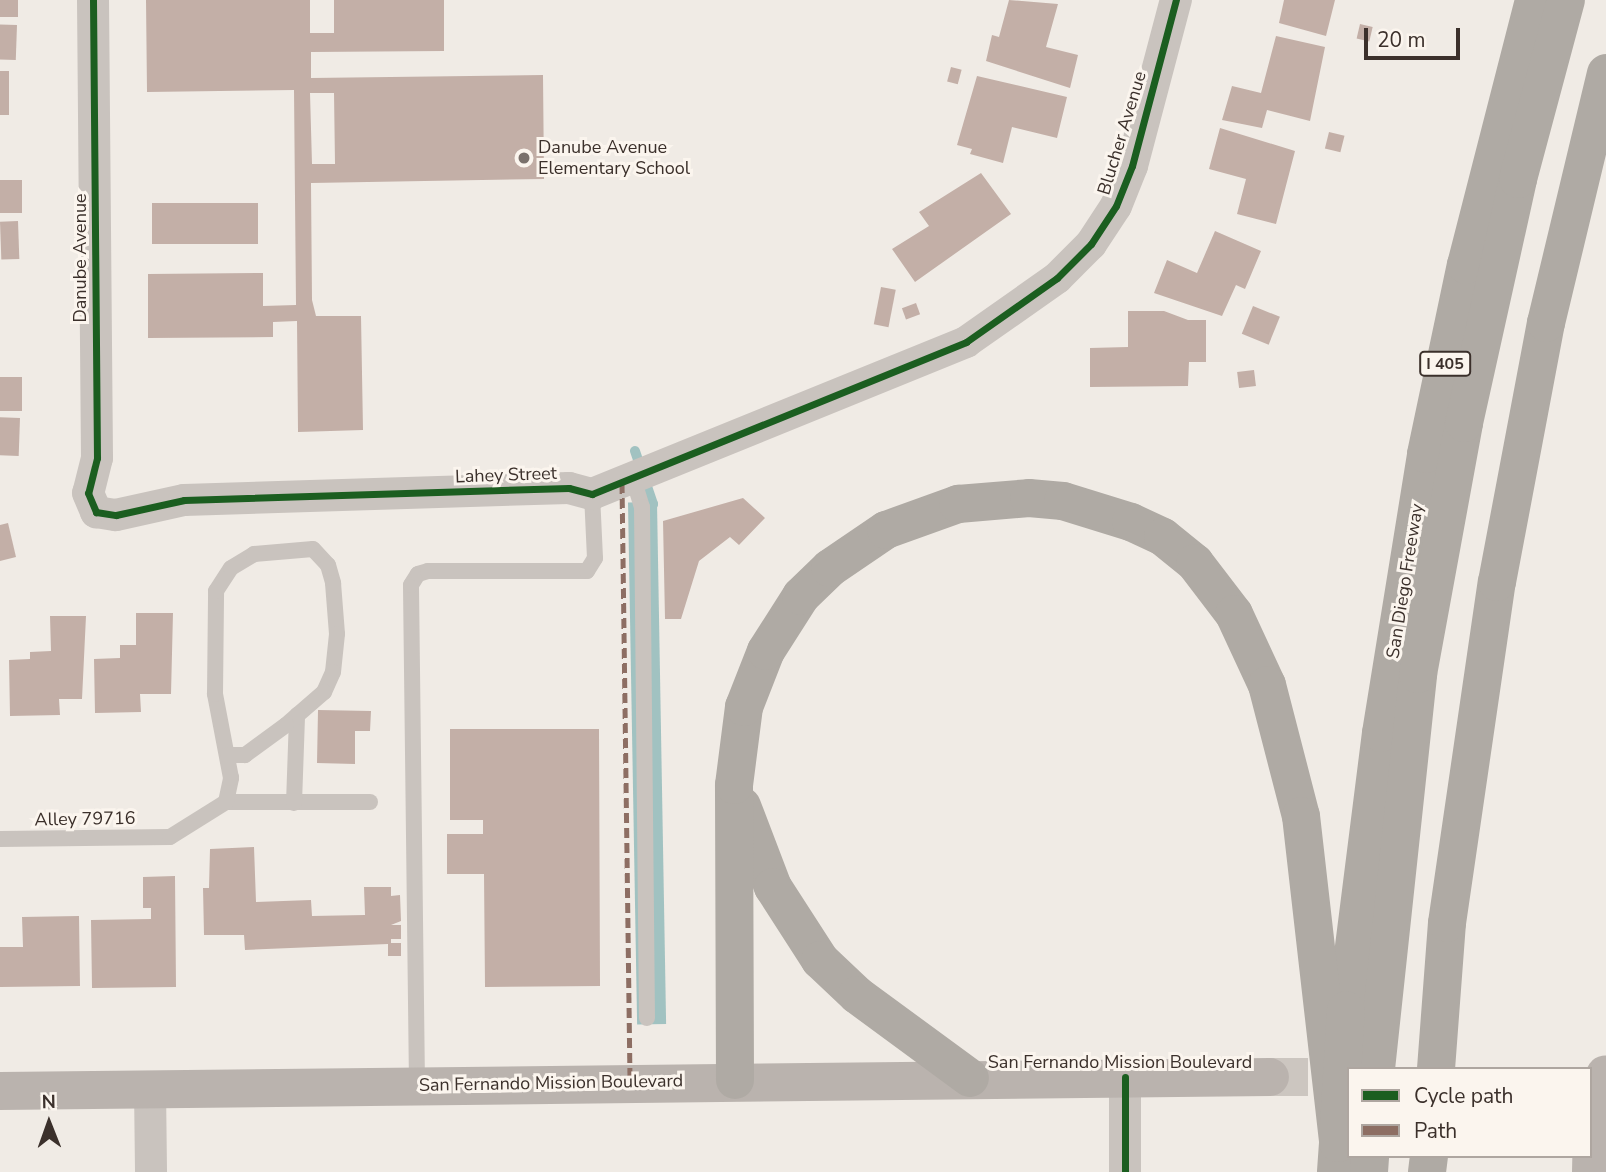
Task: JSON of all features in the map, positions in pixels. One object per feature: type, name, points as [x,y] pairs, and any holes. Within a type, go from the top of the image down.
[{"type":"highway","name":"San Diego Freeway","points":[[1358,1067],[1364,1010],[1381,733],[1426,454],[1466,265],[1534,0]]},
{"type":"highway","points":[[1376,1067],[1364,1010],[1418,674],[1461,436],[1518,179],[1566,0]]},
{"type":"highway","points":[[1447,923],[1416,877],[1445,663],[1480,450],[1519,268],[1587,0]]},
{"type":"highway","points":[[1436,1067],[1447,923],[1477,709],[1520,454],[1606,73]]},
{"type":"highway","points":[[735,1080],[734,785],[744,707],[765,651],[802,596],[830,568],[886,530],[958,504],[1029,498],[1095,507],[1163,537],[1217,587],[1252,646],[1282,730],[1301,816],[1347,1150]]},
{"type":"highway","points":[[734,785],[773,887],[820,960],[857,995],[970,1078]]},
{"type":"highway","points":[[1349,1158],[1369,1172]]},
{"type":"main road","points":[[1592,1129],[1602,1073]]},
{"type":"main road","name":"San Fernando Mission Boulevard","points":[[0,1091],[735,1080],[1270,1077]]},
{"type":"street","name":"Danube Avenue","points":[[93,0],[97,458],[88,493],[96,512]]},
{"type":"street","name":"Blucher Avenue","points":[[633,478],[896,373],[966,342],[1025,304],[1091,244],[1116,206],[1132,166],[1176,0]]},
{"type":"street","points":[[592,494],[633,478]]},
{"type":"street","name":"Lahey Street","points":[[96,512],[127,514],[172,501],[198,499],[569,488],[592,494]]},
{"type":"street","points":[[1125,1077],[1125,1172]]},
{"type":"street","points":[[150,1088],[151,1172]]},
{"type":"lane","points":[[633,478],[642,507],[647,1018]]},
{"type":"lane","points":[[417,1085],[411,585],[418,575],[428,570],[587,571],[595,558],[592,494]]},
{"type":"lane","points":[[228,755],[245,755],[297,715],[324,692],[333,672],[337,634],[333,583],[328,565],[313,549],[254,554],[231,568],[216,591],[215,694],[231,778],[226,802],[370,802]]},
{"type":"lane","points":[[294,803],[297,715]]},
{"type":"lane","name":"Alley 79716","points":[[0,839],[170,837],[226,802]]},
{"type":"water","points":[[657,502],[666,1024],[637,1024],[628,503]]},
{"type":"building","points":[[0,0],[18,0],[18,17],[0,17]]},
{"type":"building","points":[[146,0],[310,0],[310,33],[334,33],[334,0],[444,0],[444,51],[311,52],[311,78],[543,75],[544,179],[311,183],[312,300],[316,316],[361,316],[363,430],[298,432],[297,321],[273,322],[273,337],[148,338],[148,274],[263,273],[263,306],[296,305],[294,90],[147,92]],"holes":[[[310,93],[334,93],[335,164],[312,164]]]},
{"type":"building","points":[[1009,0],[1058,4],[1046,47],[1078,55],[1070,88],[986,61],[992,35],[999,37]]},
{"type":"building","points":[[1284,0],[1335,0],[1326,36],[1279,23]]},
{"type":"building","points":[[0,24],[17,25],[16,60],[0,59]]},
{"type":"building","points":[[1360,24],[1373,27],[1369,42],[1357,39]]},
{"type":"building","points":[[1276,36],[1325,47],[1310,121],[1267,110],[1262,128],[1222,120],[1232,86],[1261,93]]},
{"type":"building","points":[[951,67],[962,70],[958,84],[947,81]]},
{"type":"building","points":[[0,71],[9,71],[9,115],[0,115]]},
{"type":"building","points":[[977,76],[1067,97],[1057,138],[1012,127],[1003,163],[970,154],[972,149],[957,145]]},
{"type":"building","points":[[1220,128],[1295,151],[1276,224],[1237,214],[1246,179],[1209,169]]},
{"type":"building","points":[[1329,132],[1345,136],[1340,152],[1325,148]]},
{"type":"building","points":[[981,173],[1011,214],[915,282],[892,249],[929,226],[919,212]]},
{"type":"building","points":[[0,180],[22,180],[22,213],[0,213]]},
{"type":"building","points":[[152,203],[258,203],[258,244],[152,244]]},
{"type":"building","points":[[18,221],[19,259],[1,260],[0,222]]},
{"type":"building","points":[[1215,231],[1261,251],[1245,289],[1236,285],[1222,316],[1154,293],[1167,260],[1197,273]]},
{"type":"building","points":[[881,287],[896,290],[888,327],[874,324]]},
{"type":"building","points":[[916,303],[920,314],[906,319],[902,308]]},
{"type":"building","points":[[1253,306],[1280,317],[1269,345],[1242,334]]},
{"type":"building","points":[[1128,311],[1164,311],[1188,320],[1206,320],[1206,362],[1189,362],[1188,386],[1090,387],[1090,348],[1128,347]]},
{"type":"building","points":[[1254,370],[1256,386],[1239,388],[1237,372]]},
{"type":"building","points":[[0,377],[22,377],[22,411],[0,411]]},
{"type":"building","points":[[0,417],[20,418],[19,456],[0,455]]},
{"type":"building","points":[[743,498],[765,518],[739,545],[730,537],[699,561],[681,619],[665,619],[663,521]]},
{"type":"building","points":[[8,523],[16,557],[0,561],[0,525]]},
{"type":"building","points":[[136,613],[173,613],[171,694],[140,694],[141,712],[95,713],[94,659],[120,658],[120,645],[136,645]]},
{"type":"building","points":[[50,616],[86,616],[82,699],[59,699],[60,715],[10,716],[9,660],[30,659],[30,652],[51,651]]},
{"type":"building","points":[[318,710],[371,711],[370,731],[355,731],[355,764],[317,763]]},
{"type":"building","points":[[450,729],[599,729],[600,986],[485,987],[484,874],[447,874],[447,834],[483,834],[483,820],[450,820]]},
{"type":"building","points":[[254,847],[256,902],[311,900],[312,916],[365,915],[364,887],[391,887],[391,896],[400,895],[401,921],[391,925],[401,925],[401,939],[391,939],[391,943],[401,943],[401,956],[388,956],[388,944],[245,950],[244,935],[204,935],[203,888],[209,888],[210,849]]},
{"type":"building","points":[[175,876],[176,987],[92,988],[91,920],[151,919],[151,908],[143,908],[143,877]]},
{"type":"building","points":[[79,916],[80,986],[0,987],[0,947],[23,947],[22,917]]},
{"type":"waterway","points":[[635,451],[653,504],[649,514]]},
{"type":"tunnel","points":[[1270,1077],[1347,1077]]},
{"type":"marked path","points":[[622,483],[630,1082]]},
{"type":"cycle path","points":[[93,0],[97,458],[88,493],[96,512],[116,515],[184,500],[569,488],[592,494],[966,342],[1057,278],[1091,244],[1116,206],[1132,166],[1176,0]]},
{"type":"cycle path","points":[[1125,1077],[1125,1172]]},
{"type":"place","name":"Danube Avenue Elementary School","points":[[524,158]]}]
